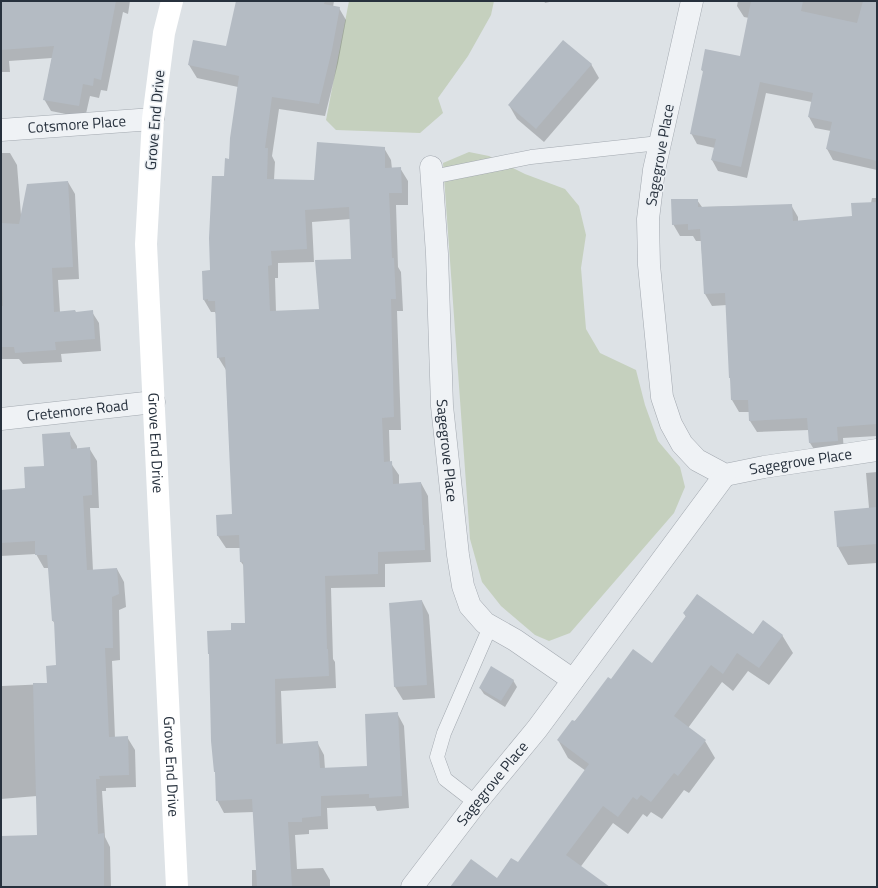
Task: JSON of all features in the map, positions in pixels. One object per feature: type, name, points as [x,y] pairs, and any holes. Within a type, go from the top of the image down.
[{"type":"street","name":"Grove End Drive","points":[[172,1],[164,33],[152,119],[146,244],[177,887]]},
{"type":"street","name":"Sagegrove Place","points":[[692,1],[654,170],[648,219],[649,265],[662,397],[671,424],[682,444],[697,460],[725,475],[764,467],[877,450]]},
{"type":"street","name":"Cotsmore Place","points":[[1,130],[152,119]]},
{"type":"street","name":"Sagegrove Place","points":[[431,172],[438,269],[442,406],[458,554],[463,586],[470,606],[485,623],[515,640],[572,680]]},
{"type":"street","name":"Cretemore Road","points":[[1,419],[154,402]]},
{"type":"street","name":"Sagegrove Place","points":[[412,887],[476,803],[536,729],[725,475]]},
{"type":"lane","points":[[431,172],[531,157],[660,144]]},
{"type":"lane","points":[[476,803],[445,779],[437,758],[444,733],[490,627]]},
{"type":"green space","points":[[349,1],[494,1],[491,15],[468,56],[438,98],[443,113],[420,133],[336,130],[326,120]]},
{"type":"green space","points":[[469,152],[489,156],[525,174],[565,189],[579,206],[586,235],[581,268],[586,329],[600,353],[636,370],[645,405],[658,441],[680,467],[685,487],[674,513],[570,633],[549,641],[535,635],[501,606],[482,582],[470,539],[443,163]]},
{"type":"building","points":[[1,1],[116,1],[101,80],[94,78],[93,86],[83,84],[79,106],[43,100],[54,46],[1,50]]},
{"type":"building","points":[[236,1],[325,1],[324,4],[340,7],[332,50],[319,104],[272,97],[265,148],[268,148],[267,179],[314,180],[317,142],[385,147],[385,168],[401,167],[402,193],[389,193],[392,258],[394,258],[396,299],[391,299],[394,417],[382,418],[384,462],[392,461],[393,484],[421,482],[425,550],[378,552],[378,574],[325,576],[329,676],[275,679],[276,744],[318,741],[320,768],[367,766],[365,714],[398,712],[402,796],[369,798],[369,794],[321,796],[321,816],[302,818],[302,822],[288,822],[292,887],[257,887],[252,799],[216,801],[215,772],[211,741],[207,631],[231,630],[231,623],[245,623],[243,562],[240,562],[239,535],[217,536],[216,515],[232,514],[225,357],[217,358],[215,301],[208,301],[208,299],[203,300],[202,271],[210,270],[209,238],[212,176],[224,176],[225,158],[229,159],[230,138],[239,76],[188,65],[193,40],[226,46]],"holes":[[[349,207],[351,259],[315,260],[319,309],[270,311],[268,266],[272,265],[271,251],[307,249],[305,210]]]},
{"type":"building","points":[[751,1],[803,1],[801,11],[857,23],[863,1],[877,1],[877,161],[826,149],[832,122],[808,117],[813,93],[760,82],[741,167],[711,160],[716,139],[690,134],[703,71],[701,70],[705,49],[740,56]]},
{"type":"building","points":[[563,40],[592,64],[536,129],[508,105]]},
{"type":"building","points":[[68,181],[73,267],[52,268],[54,312],[93,310],[95,339],[55,342],[56,350],[15,353],[14,347],[1,347],[1,306],[3,306],[1,223],[19,224],[27,184]]},
{"type":"building","points":[[671,199],[698,199],[698,207],[792,204],[793,221],[852,216],[851,203],[877,202],[877,424],[837,427],[838,441],[809,443],[807,418],[749,421],[748,400],[731,400],[725,293],[704,294],[700,229],[688,230],[688,224],[672,225]]},
{"type":"building","points":[[70,432],[71,449],[90,447],[92,495],[83,496],[87,570],[117,568],[119,594],[112,597],[113,648],[105,648],[109,737],[128,736],[129,775],[99,776],[100,779],[96,779],[98,834],[104,833],[104,887],[1,887],[1,836],[37,835],[33,683],[47,683],[46,666],[56,665],[54,621],[52,621],[47,555],[35,555],[35,541],[1,543],[1,490],[25,488],[24,467],[44,466],[42,434]]},
{"type":"building","points":[[877,507],[877,544],[837,547],[834,511]]},
{"type":"building","points":[[697,594],[753,634],[763,620],[783,635],[759,668],[737,653],[723,674],[711,665],[674,716],[706,740],[678,776],[674,773],[651,802],[641,795],[637,800],[633,797],[618,817],[603,806],[566,855],[610,887],[450,887],[471,859],[497,878],[511,858],[518,862],[589,764],[557,740],[572,720],[575,721],[608,677],[611,679],[633,649],[652,663],[686,616],[683,613]]},
{"type":"building","points":[[422,600],[427,685],[394,687],[389,603]]},
{"type":"building","points":[[491,666],[514,680],[501,701],[479,688]]}]
